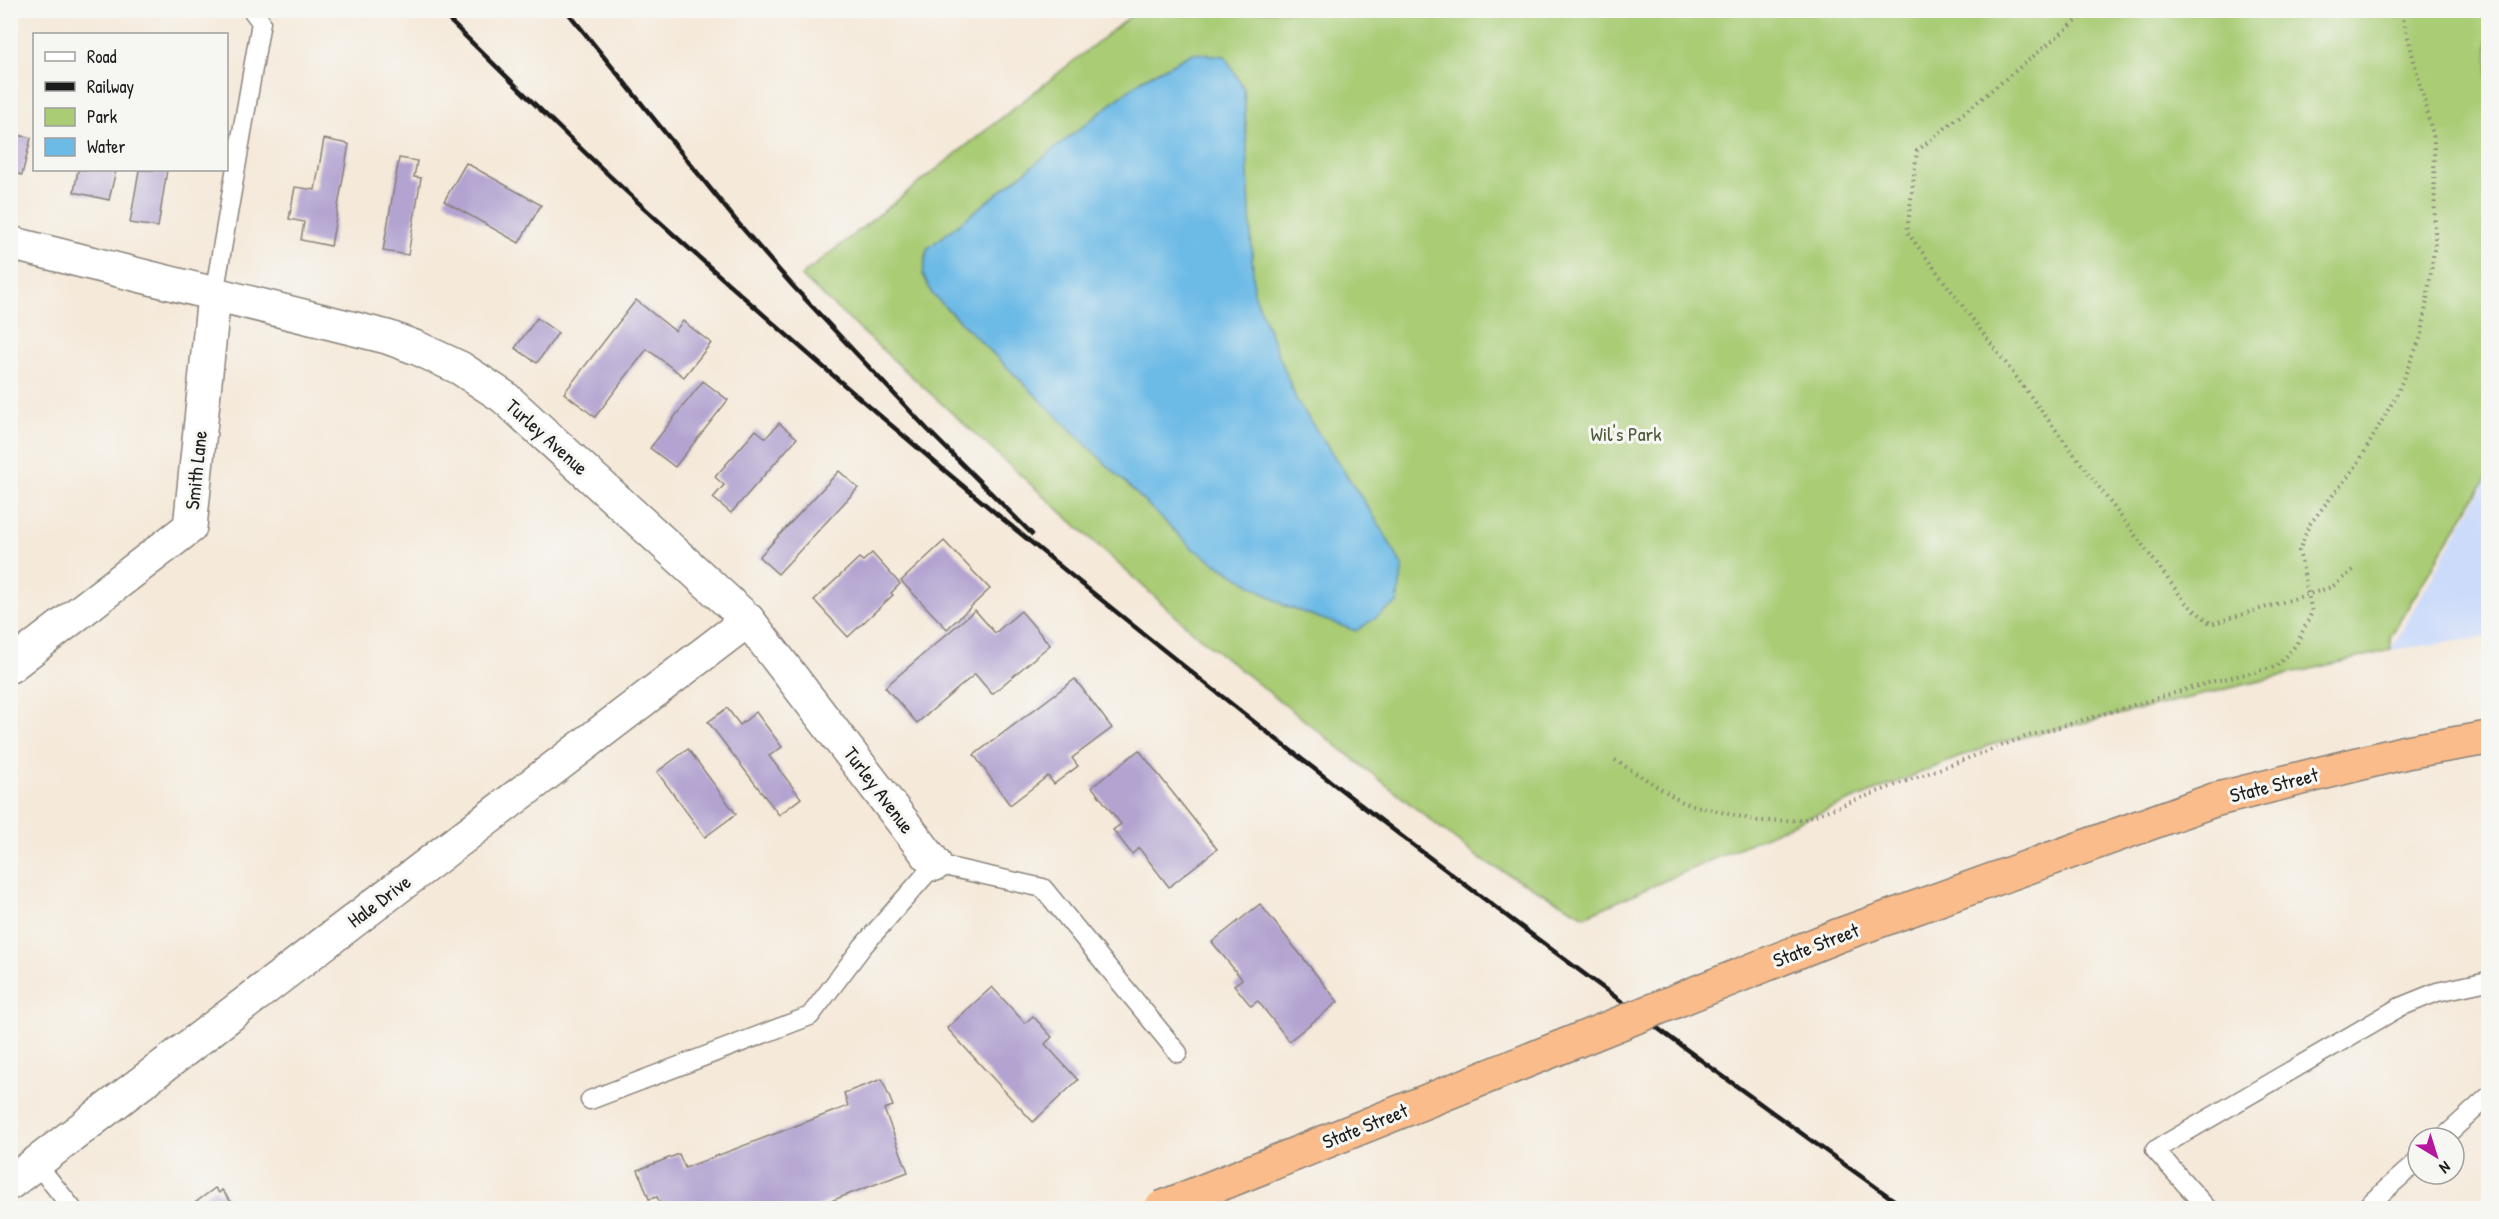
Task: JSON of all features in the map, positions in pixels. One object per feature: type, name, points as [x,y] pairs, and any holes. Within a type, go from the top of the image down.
[{"type":"main road","name":"State Street","points":[[1161,1209],[1837,936],[2214,800],[2406,752],[2488,738]]},
{"type":"street","name":"Turley Avenue","points":[[10,243],[387,338],[417,348],[460,368],[504,397],[748,620],[935,864]]},
{"type":"street","name":"Smith Lane","points":[[10,666],[190,527],[214,295]]},
{"type":"street","name":"Hale Drive","points":[[10,1183],[748,620]]},
{"type":"lane","points":[[214,295],[261,21],[252,10]]},
{"type":"lane","points":[[590,1100],[810,1016],[863,946],[935,864],[1043,888],[1178,1053]]},
{"type":"lane","points":[[2207,1209],[2155,1150],[2400,1007],[2437,992],[2488,981]]},
{"type":"lane","points":[[2456,1126],[2488,1097]]},
{"type":"lane","points":[[36,1163],[72,1209]]},
{"type":"lane","points":[[2365,1209],[2406,1172]]},
{"type":"path","points":[[2090,10],[1917,152],[1907,232],[2186,603],[2211,624],[2332,587],[2356,568]]},
{"type":"path","points":[[1615,760],[1684,803],[1758,821],[1802,820],[2025,737],[2215,681],[2276,667],[2296,645],[2312,612],[2299,551],[2309,525],[2357,465],[2397,396],[2421,334],[2435,243],[2434,139],[2401,10]]},
{"type":"shaded area","points":[[2488,477],[2488,637],[2391,650]]},
{"type":"green space","name":"Wil's Park","points":[[1137,11],[2488,11],[2488,475],[2390,637],[2391,650],[1990,745],[1802,820],[1585,916],[1480,859],[1199,637],[801,276]]},
{"type":"water","points":[[1193,53],[1225,56],[1244,89],[1254,293],[1297,401],[1377,521],[1403,567],[1397,603],[1356,631],[1285,606],[1193,549],[932,294],[923,274],[927,249],[1143,79]]},
{"type":"building","points":[[10,133],[31,138],[22,175],[10,172]]},
{"type":"building","points":[[324,139],[349,144],[331,246],[301,240],[304,222],[289,219],[295,187],[315,190]]},
{"type":"building","points":[[399,158],[417,161],[414,177],[421,178],[408,255],[383,251]]},
{"type":"building","points":[[466,163],[541,205],[519,243],[444,201]]},
{"type":"building","points":[[78,171],[116,171],[109,200],[74,192]]},
{"type":"building","points":[[139,171],[167,171],[158,227],[130,223]]},
{"type":"building","points":[[636,300],[675,331],[683,321],[711,343],[684,377],[647,349],[595,417],[564,393]]},
{"type":"building","points":[[537,318],[558,333],[537,363],[515,348]]},
{"type":"building","points":[[703,381],[728,400],[675,467],[650,448]]},
{"type":"building","points":[[779,423],[797,438],[731,513],[713,498],[724,485],[715,477],[756,430],[766,438]]},
{"type":"building","points":[[839,471],[858,488],[778,574],[759,557]]},
{"type":"building","points":[[944,541],[990,589],[947,629],[901,581]]},
{"type":"building","points":[[872,553],[900,584],[891,593],[893,595],[848,637],[814,600],[859,558],[863,561]]},
{"type":"building","points":[[975,610],[995,633],[1021,611],[1050,645],[992,694],[975,674],[917,723],[885,687]]},
{"type":"building","points":[[1075,679],[1112,728],[1072,758],[1078,766],[1054,784],[1048,776],[1010,805],[974,755]]},
{"type":"building","points":[[727,708],[740,725],[756,712],[782,747],[769,756],[801,798],[779,815],[708,722]]},
{"type":"building","points":[[688,749],[736,814],[705,837],[657,772]]},
{"type":"building","points":[[1139,750],[1217,849],[1169,887],[1139,848],[1132,854],[1113,830],[1121,824],[1092,787]]},
{"type":"building","points":[[1260,904],[1338,1002],[1289,1041],[1258,1001],[1251,1006],[1234,985],[1242,979],[1212,942]]},
{"type":"building","points":[[992,987],[1025,1023],[1033,1016],[1052,1037],[1045,1044],[1078,1080],[1033,1122],[947,1028]]},
{"type":"building","points":[[882,1079],[893,1106],[884,1109],[908,1172],[812,1208],[662,1208],[657,1197],[649,1199],[638,1170],[679,1154],[685,1168],[848,1106],[844,1093]]},
{"type":"building","points":[[215,1188],[219,1193],[222,1190],[236,1208],[188,1208]]},
{"type":"railway","points":[[439,10],[625,190],[801,348],[953,478],[1108,605],[1422,852],[1743,1091],[1905,1208]]},
{"type":"railway","points":[[566,10],[738,223],[792,285],[927,429],[1032,534]]}]
